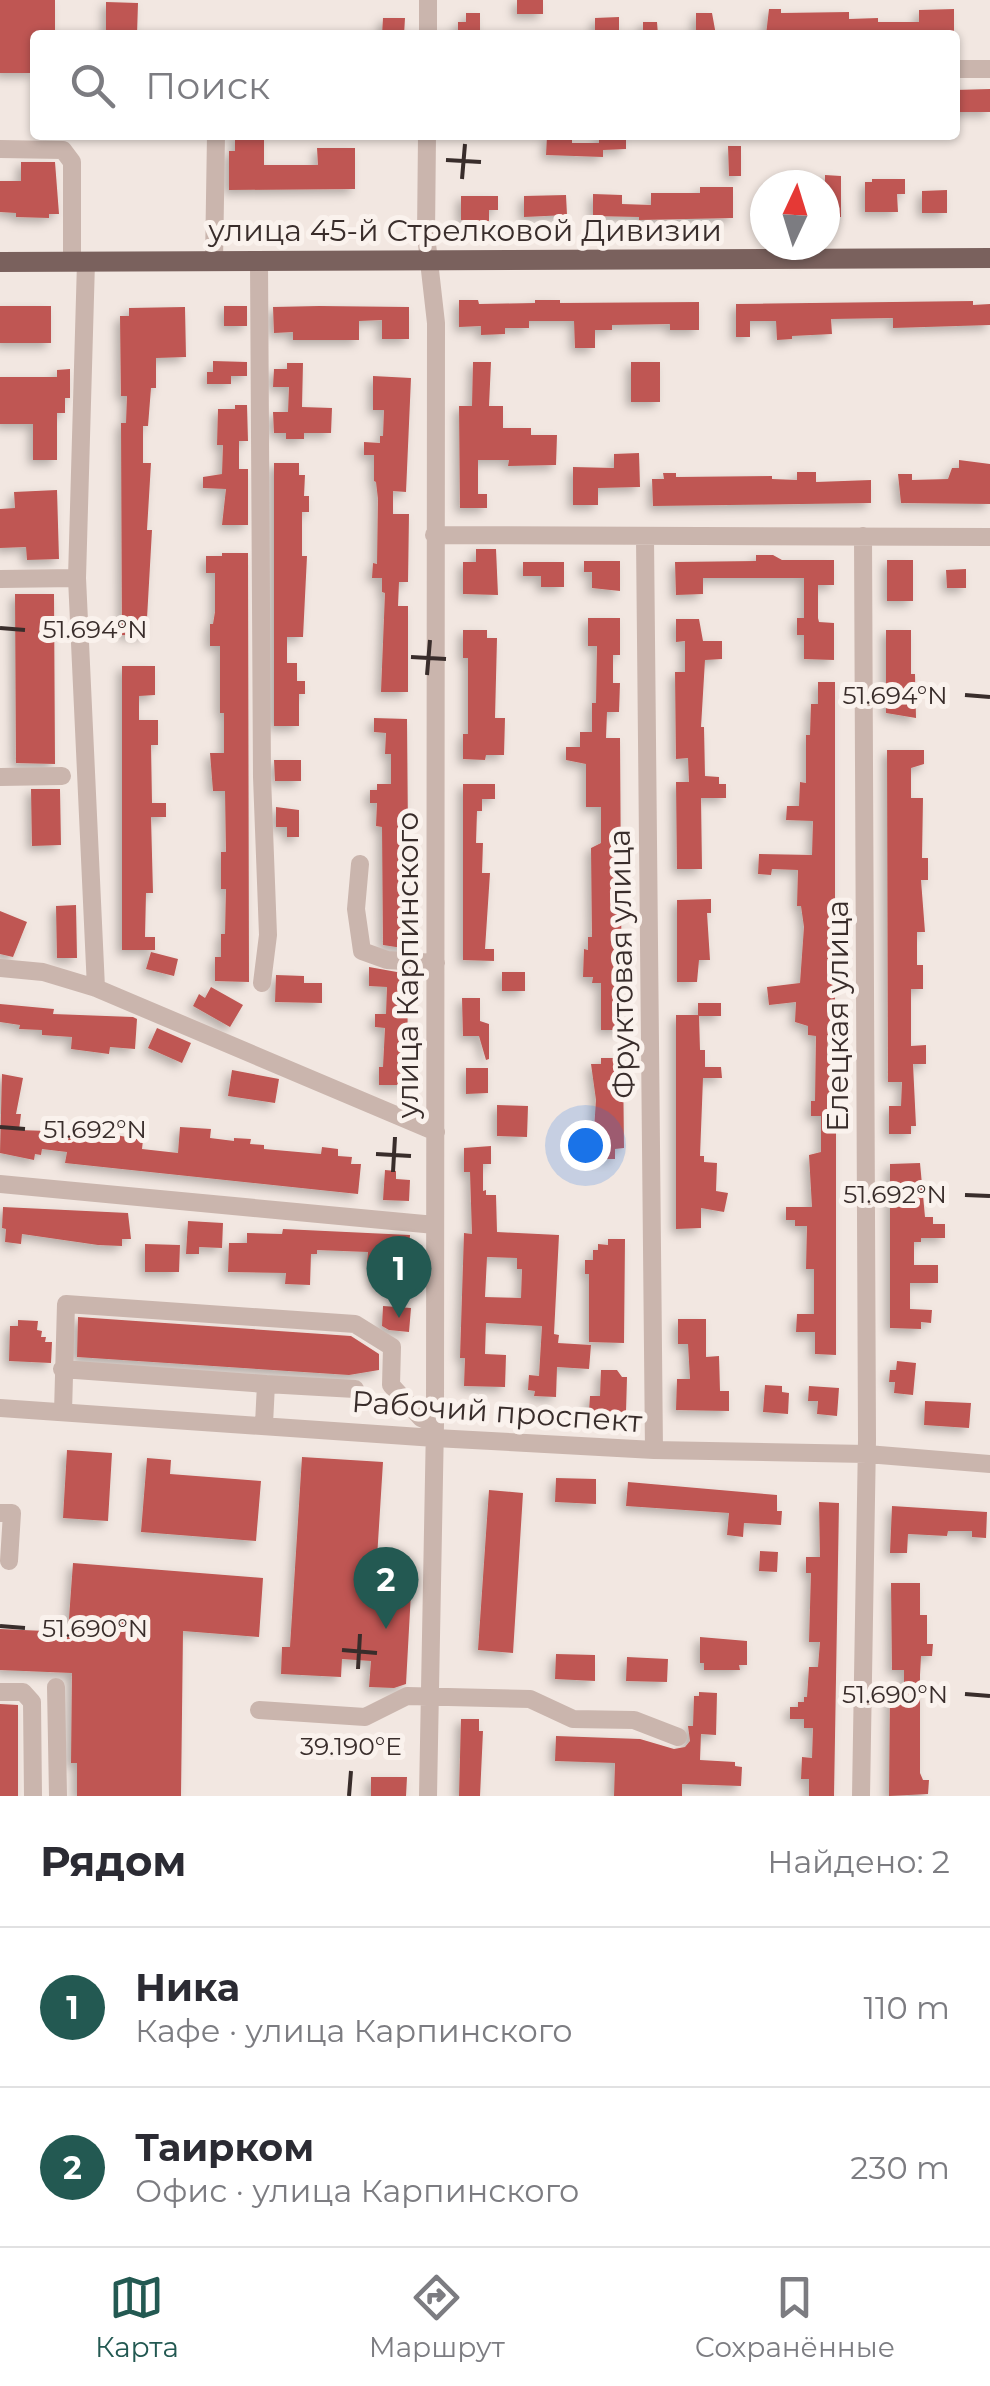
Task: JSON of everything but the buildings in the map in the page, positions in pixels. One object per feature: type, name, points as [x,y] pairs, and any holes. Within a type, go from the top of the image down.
[{"type":"main road","name":"улица 45-й Стрелковой Дивизии","points":[[0,262],[990,258]]},
{"type":"street","points":[[428,0],[428,30]]},
{"type":"street","points":[[960,69],[990,69]]},
{"type":"street","points":[[214,262],[216,140]]},
{"type":"street","name":"улица Карпинского","points":[[427,140],[426,235],[436,323],[435,1431],[428,1796]]},
{"type":"street","points":[[0,149],[63,150],[72,162],[80,262],[77,578],[96,988]]},
{"type":"street","points":[[259,262],[262,777],[268,935],[262,982]]},
{"type":"street","points":[[434,535],[990,537]]},
{"type":"street","name":"Елецкая улица","points":[[862,1796],[866,1454],[863,536]]},
{"type":"street","name":"Фруктовая улица","points":[[645,538],[654,1450]]},
{"type":"street","points":[[0,578],[77,578]]},
{"type":"street","points":[[0,778],[62,776]]},
{"type":"street","points":[[360,864],[356,910],[362,951],[386,960],[436,964]]},
{"type":"street","points":[[0,968],[43,972],[96,988],[436,1132]]},
{"type":"street","points":[[0,1184],[436,1225]]},
{"type":"street","points":[[63,1412],[66,1304],[354,1324],[392,1347],[391,1385],[435,1431]]},
{"type":"street","points":[[62,1369],[355,1389]]},
{"type":"street","points":[[264,1424],[266,1384]]},
{"type":"street","name":"Рабочий проспект","points":[[0,1408],[435,1431],[654,1450],[866,1454],[990,1464]]},
{"type":"street","points":[[0,1513],[12,1514],[9,1561]]},
{"type":"street","points":[[56,1687],[58,1796]]},
{"type":"street","points":[[0,1692],[23,1692],[32,1702],[32,1796]]},
{"type":"street","points":[[259,1710],[366,1717],[408,1696],[530,1700],[573,1719],[634,1720],[678,1737]]},
{"type":"place","name":"Ника","points":[[399,1318]]},
{"type":"place","name":"Таирком","points":[[386,1629]]}]
